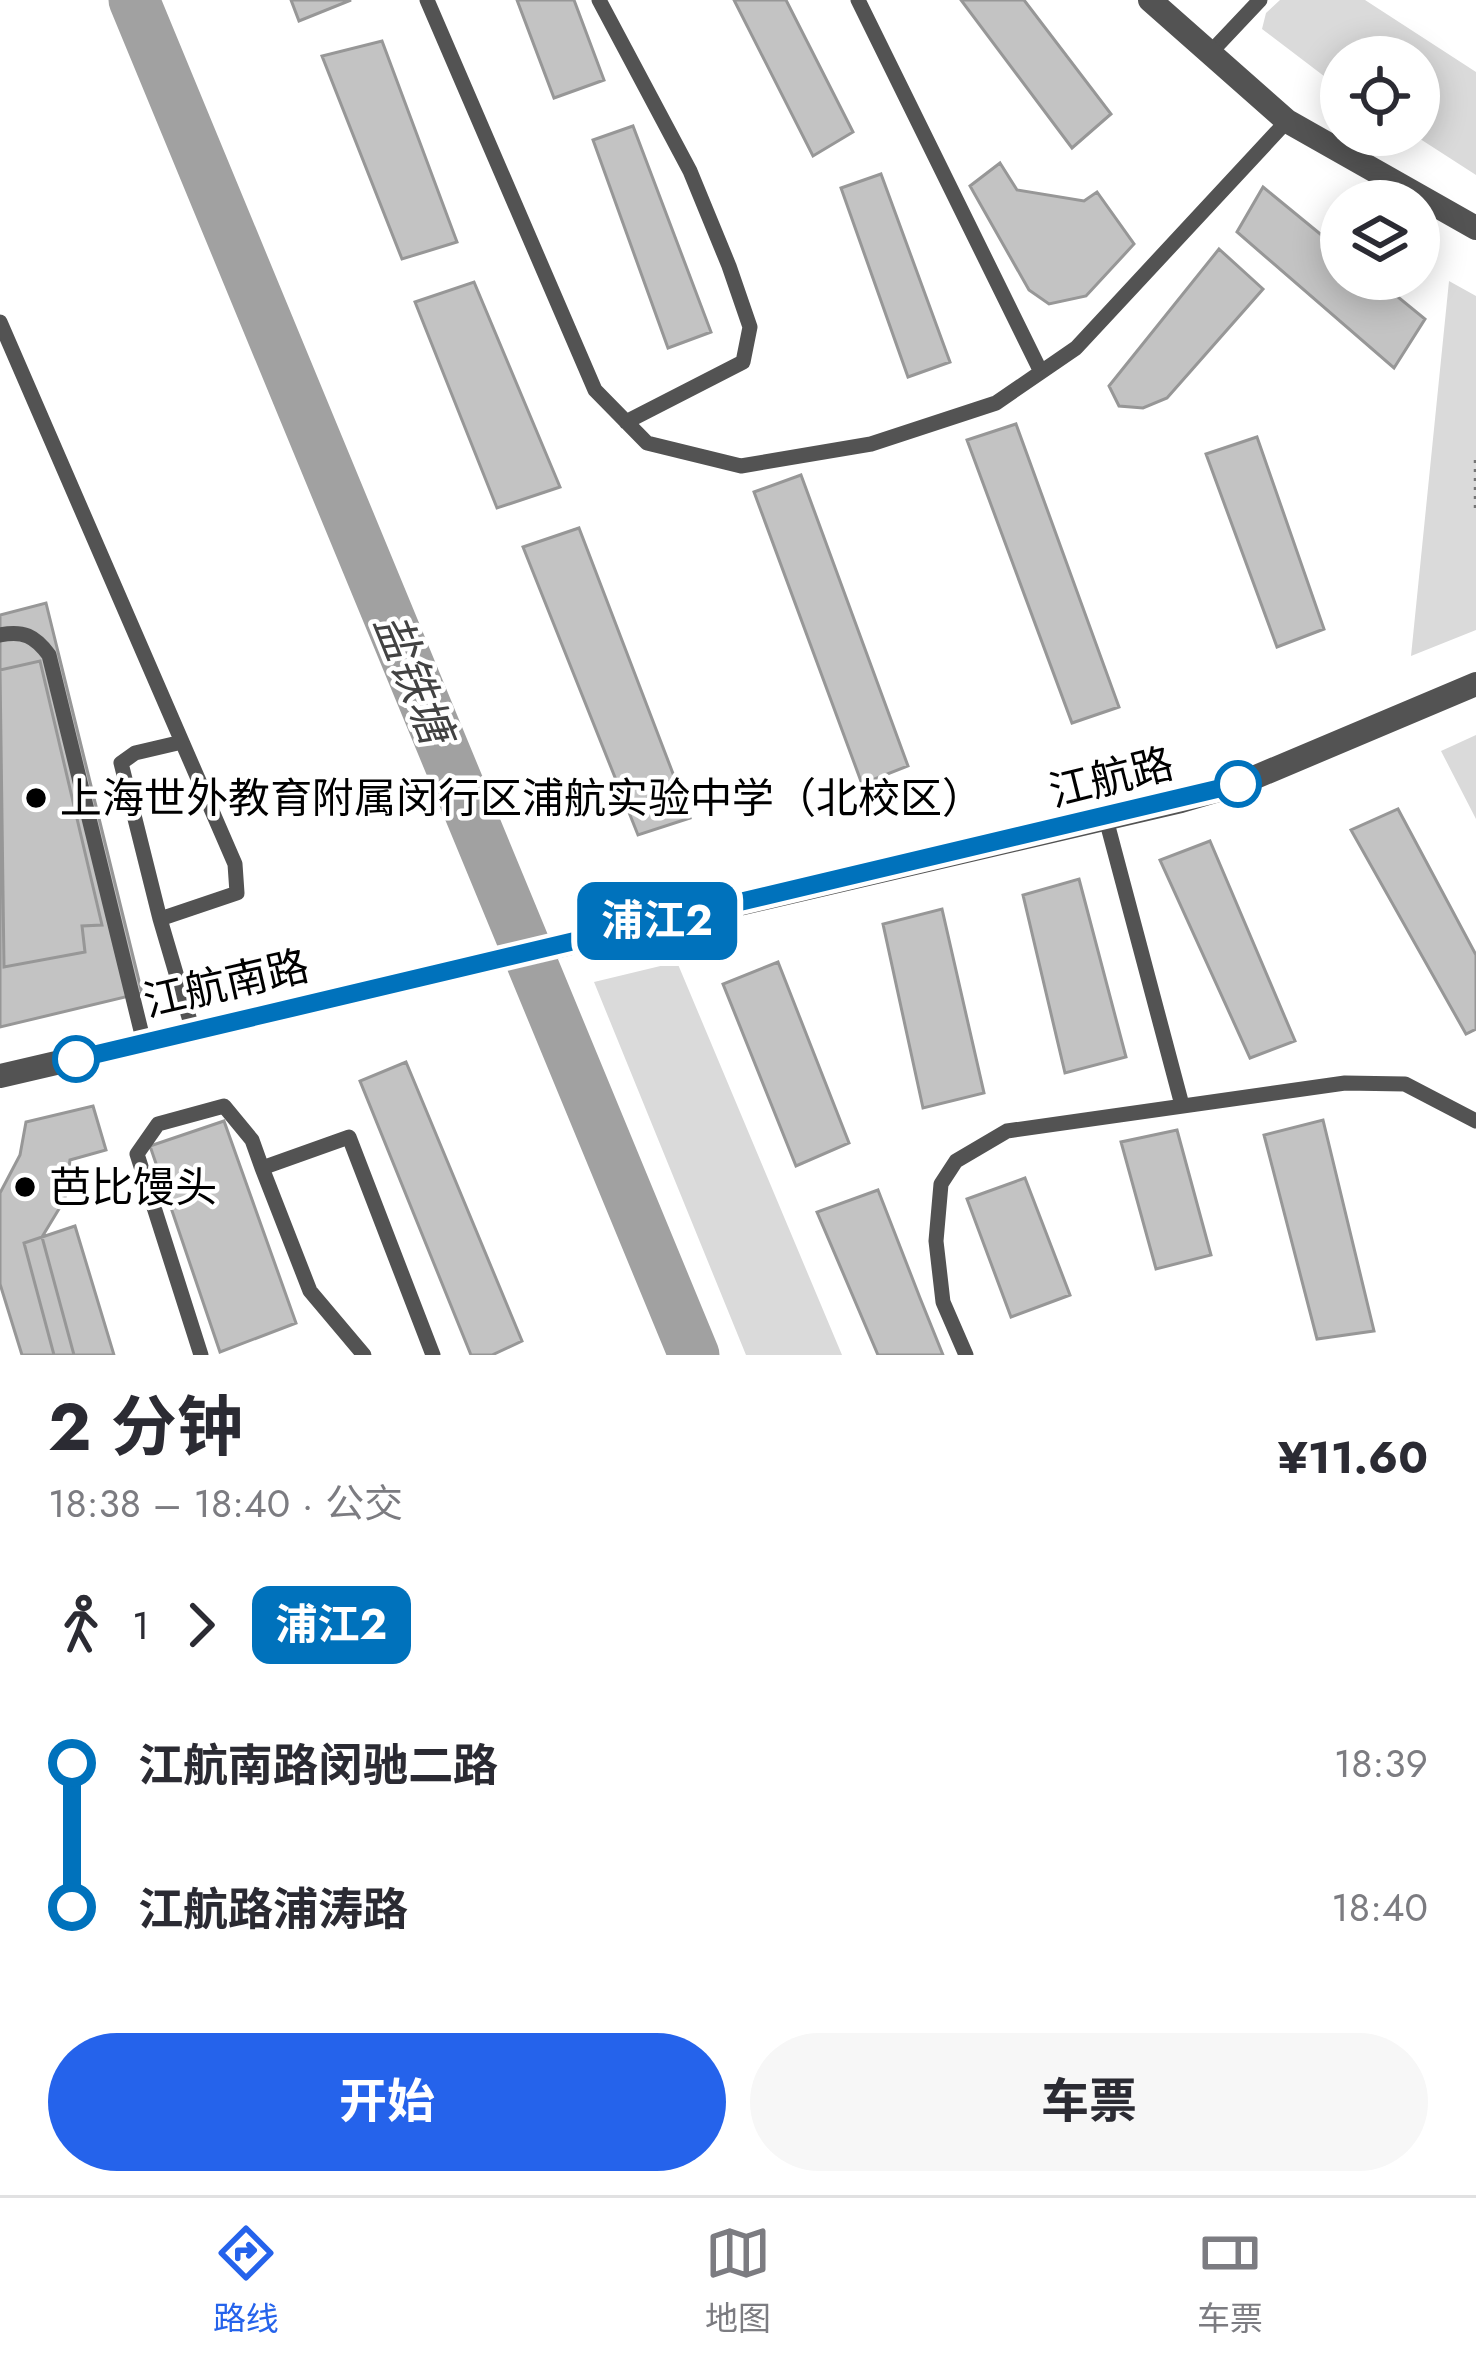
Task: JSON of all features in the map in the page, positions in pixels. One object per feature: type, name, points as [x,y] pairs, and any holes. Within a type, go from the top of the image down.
[{"type":"street","points":[[1150,0],[1287,121],[1476,228]]},
{"type":"street","name":"江航路","points":[[470,964],[1106,819],[1239,784],[1476,684]]},
{"type":"street","name":"江航南路","points":[[0,1076],[470,964]]},
{"type":"lane","points":[[427,0],[595,390],[647,443],[741,466],[871,444],[996,403],[1076,348],[1287,121]]},
{"type":"lane","points":[[599,0],[690,171],[750,327],[742,362],[626,422]]},
{"type":"lane","points":[[858,0],[1041,372]]},
{"type":"lane","points":[[1210,53],[1260,0]]},
{"type":"lane","points":[[0,322],[235,863],[237,892],[160,919]]},
{"type":"lane","points":[[0,635],[17,631],[38,640],[49,656],[144,1043]]},
{"type":"lane","points":[[182,742],[135,753],[121,763],[193,1031]]},
{"type":"lane","points":[[1106,819],[1182,1106]]},
{"type":"lane","points":[[966,1355],[943,1302],[936,1241],[940,1184],[956,1161],[1007,1131],[1345,1083],[1405,1084],[1476,1121]]},
{"type":"lane","points":[[202,1355],[136,1154],[158,1124],[224,1106],[252,1139],[310,1291],[364,1355]]},
{"type":"lane","points":[[262,1168],[349,1137],[433,1355]]},
{"type":"path","points":[[1476,460],[1476,509]]},
{"type":"shaded area","points":[[1280,0],[1365,0],[1420,36],[1320,36],[1320,73],[1262,29],[1266,13]]},
{"type":"shaded area","points":[[1440,49],[1476,72],[1476,175],[1440,152]]},
{"type":"shaded area","points":[[1449,281],[1476,296],[1476,630],[1411,656]]},
{"type":"shaded area","points":[[1476,735],[1476,819],[1441,751]]},
{"type":"shaded area","points":[[677,962],[842,1355],[746,1355],[594,982]]},
{"type":"building","points":[[291,0],[351,0],[299,21]]},
{"type":"building","points":[[517,0],[574,0],[604,80],[554,98]]},
{"type":"building","points":[[734,0],[786,0],[853,132],[813,156]]},
{"type":"building","points":[[961,0],[1024,0],[1111,114],[1072,148]]},
{"type":"building","points":[[382,41],[457,242],[402,259],[322,56]]},
{"type":"building","points":[[633,126],[711,332],[668,348],[593,140]]},
{"type":"building","points":[[1000,163],[1017,190],[1084,201],[1097,192],[1134,244],[1086,296],[1049,304],[1029,290],[970,186]]},
{"type":"building","points":[[881,174],[950,362],[908,377],[841,188]]},
{"type":"building","points":[[1263,187],[1320,234],[1320,300],[1402,300],[1425,319],[1394,368],[1237,232]]},
{"type":"building","points":[[1219,249],[1263,289],[1167,398],[1143,408],[1119,406],[1109,386]]},
{"type":"building","points":[[474,282],[560,487],[497,508],[415,302]]},
{"type":"building","points":[[1016,424],[1119,707],[1072,723],[967,440]]},
{"type":"building","points":[[1257,437],[1324,629],[1277,647],[1206,454]]},
{"type":"building","points":[[801,475],[908,766],[862,784],[754,492]]},
{"type":"building","points":[[579,528],[690,818],[638,835],[523,547]]},
{"type":"building","name":"上海世外教育附属闵行区浦航实验中学（北校区）","points":[[46,603],[142,993],[0,1027],[0,615]]},
{"type":"building","name":"上海世外教育附属闵行区浦航实验中学（北校区）","points":[[40,661],[102,925],[82,926],[85,952],[4,967],[0,670]]},
{"type":"building","points":[[1398,809],[1476,955],[1476,1029],[1466,1034],[1351,830]]},
{"type":"building","points":[[1210,841],[1295,1041],[1250,1058],[1160,860]]},
{"type":"building","points":[[1079,879],[1126,1057],[1065,1073],[1023,895]]},
{"type":"building","points":[[942,909],[984,1093],[923,1108],[883,924]]},
{"type":"building","points":[[778,962],[849,1143],[796,1166],[723,984]]},
{"type":"building","points":[[406,1062],[522,1341],[492,1355],[471,1355],[360,1081]]},
{"type":"building","points":[[93,1106],[106,1150],[70,1160],[65,1199],[42,1237],[74,1355],[22,1355],[0,1284],[0,1193],[20,1155],[26,1122]]},
{"type":"building","points":[[1323,1120],[1374,1331],[1317,1339],[1264,1135]]},
{"type":"building","points":[[224,1121],[296,1323],[220,1352],[150,1146]]},
{"type":"building","points":[[1177,1130],[1211,1255],[1156,1269],[1121,1142]]},
{"type":"building","points":[[1025,1178],[1070,1295],[1011,1317],[967,1199]]},
{"type":"building","points":[[878,1190],[943,1355],[878,1355],[817,1212]]},
{"type":"building","points":[[75,1226],[114,1355],[54,1355],[24,1243]]},
{"type":"waterway","name":"盐铁塘","points":[[134,0],[694,1355]]},
{"type":"bus line","name":"浦江2","points":[[76,1059],[1238,784]]},
{"type":"place","name":"上海世外教育附属闵行区浦航实验中学（北校区）","points":[[36,798]]},
{"type":"place","name":"芭比馒头","points":[[25,1187]]}]
